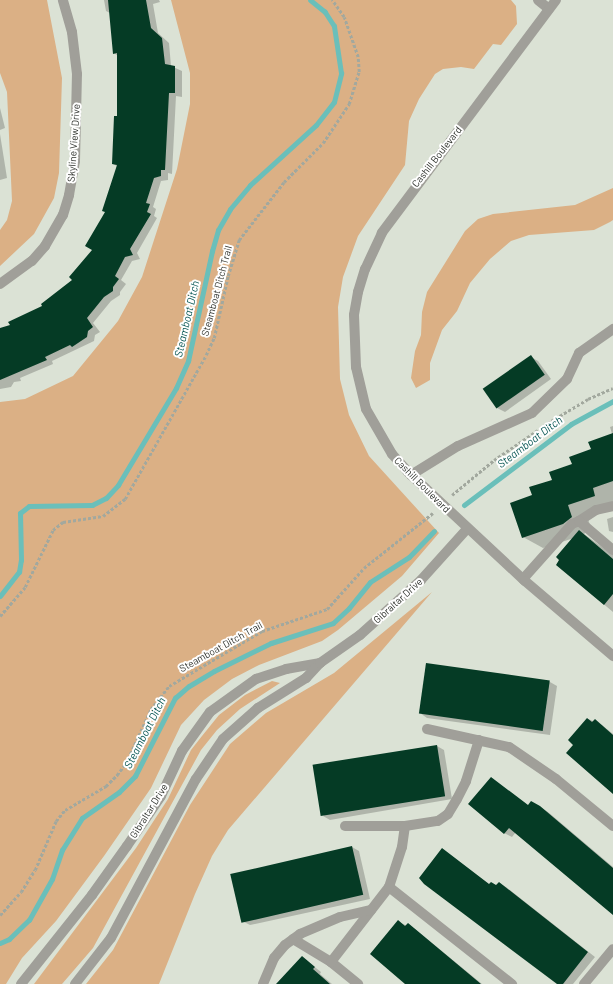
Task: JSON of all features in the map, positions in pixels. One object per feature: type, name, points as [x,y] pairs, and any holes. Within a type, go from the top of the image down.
[{"type":"street","name":"Skyline View Drive","points":[[0,284],[32,261],[45,246],[63,215],[69,195],[75,161],[77,96],[72,39],[63,0]]},
{"type":"street","points":[[538,0],[549,9]]},
{"type":"street","name":"Cashill Boulevard","points":[[556,0],[392,217],[365,269],[354,315],[356,367],[366,409],[377,431],[392,454],[411,475],[467,529],[613,656]]},
{"type":"street","points":[[411,475],[458,446],[532,413],[567,379],[579,353],[613,329]]},
{"type":"street","points":[[523,579],[572,524],[596,510],[613,506]]},
{"type":"street","points":[[579,521],[613,550]]},
{"type":"street","name":"Gibraltar Drive","points":[[75,984],[111,938],[196,779],[218,745],[241,722],[306,678],[320,663],[341,650],[400,601],[467,529]]},
{"type":"street","name":"Gibraltar Drive","points":[[21,984],[92,895],[127,846],[161,796],[182,751],[210,712],[256,679],[279,671],[320,663]]},
{"type":"street","points":[[427,729],[509,747],[556,779],[613,826]]},
{"type":"street","points":[[345,826],[405,826],[438,821],[448,814],[466,782],[479,740]]},
{"type":"street","points":[[332,962],[370,910],[389,887],[402,847],[405,826]]},
{"type":"street","points":[[389,887],[512,984]]},
{"type":"street","points":[[263,984],[274,958],[293,939],[340,917],[370,910]]},
{"type":"street","points":[[293,939],[332,962],[358,984]]},
{"type":"street","points":[[584,984],[613,949]]},
{"type":"path","name":"Steamboat Ditch Trail","points":[[0,616],[25,587],[53,530],[63,522],[103,516],[113,510],[135,485],[150,454],[194,380],[211,344],[228,276],[239,240],[284,182],[323,143],[349,104],[359,72],[358,57],[344,17],[332,0]]},
{"type":"path","name":"Steamboat Ditch Trail","points":[[0,915],[21,892],[31,876],[56,821],[65,810],[106,786],[126,763],[151,709],[169,686],[262,631],[327,609],[364,568],[442,505],[494,460],[572,408],[613,388]]},
{"type":"shaded area","points":[[0,0],[47,0],[62,78],[59,173],[54,198],[34,234],[0,266],[0,230],[7,220],[12,201],[7,92],[0,73]]},
{"type":"shaded area","points":[[171,0],[511,0],[516,6],[517,24],[501,45],[493,44],[474,69],[461,67],[443,69],[435,74],[419,99],[409,121],[405,165],[358,236],[343,277],[338,307],[340,379],[349,415],[369,456],[439,533],[402,576],[338,630],[322,641],[259,665],[232,679],[204,700],[181,725],[151,788],[104,856],[56,921],[22,958],[6,984],[0,984],[0,402],[25,399],[73,376],[118,321],[142,277],[177,169],[190,104],[190,73]]},
{"type":"shaded area","points":[[613,188],[613,220],[610,222],[594,230],[529,235],[511,241],[490,259],[470,283],[457,311],[442,330],[430,363],[430,380],[416,388],[411,378],[415,351],[421,335],[422,312],[427,292],[465,231],[478,219],[493,214],[575,205]]},
{"type":"shaded area","points":[[432,592],[228,830],[212,856],[159,984],[86,984],[113,950],[190,805],[230,744],[266,713],[334,673]]},
{"type":"shaded area","points":[[272,681],[280,683],[240,709],[217,730],[201,750],[93,948],[62,984],[34,984],[136,848],[168,799],[191,750],[219,715],[245,695]]},
{"type":"building","points":[[108,0],[146,0],[151,28],[162,38],[165,64],[175,66],[175,93],[169,93],[165,170],[161,170],[161,176],[154,178],[146,203],[150,204],[147,212],[151,214],[130,249],[133,255],[125,257],[115,276],[119,279],[113,287],[113,291],[104,297],[87,318],[93,327],[88,331],[87,337],[72,347],[70,345],[45,357],[47,360],[0,380],[0,328],[10,325],[8,322],[42,306],[41,304],[72,280],[69,277],[92,250],[85,246],[105,212],[102,211],[117,165],[112,164],[114,116],[117,116],[117,53],[113,54]]},
{"type":"building","points":[[531,355],[545,375],[496,409],[483,389]]},
{"type":"building","points":[[613,433],[613,481],[593,488],[595,496],[568,505],[572,517],[563,524],[522,538],[510,503],[532,495],[529,487],[552,480],[549,472],[572,464],[569,457],[591,449],[588,442]]},
{"type":"building","points":[[579,530],[613,559],[613,594],[604,605],[556,565],[559,560],[556,557]]},
{"type":"building","points":[[426,663],[550,680],[543,731],[419,714]]},
{"type":"building","points":[[587,718],[592,722],[595,719],[613,735],[613,794],[566,753],[573,745],[568,740]]},
{"type":"building","points":[[437,745],[445,796],[321,816],[313,765]]},
{"type":"building","points":[[491,777],[528,805],[531,801],[540,806],[613,868],[613,915],[509,828],[504,834],[468,804]]},
{"type":"building","points":[[352,846],[363,895],[241,923],[230,874]]},
{"type":"building","points":[[442,848],[489,884],[491,882],[496,885],[499,882],[588,952],[563,984],[557,984],[424,884],[419,878]]},
{"type":"building","points":[[398,920],[405,926],[408,923],[481,984],[405,984],[370,954]]},
{"type":"building","points":[[302,956],[315,967],[313,969],[330,984],[276,984]]},
{"type":"waterway","name":"Steamboat Ditch","points":[[0,596],[19,572],[21,560],[20,513],[29,506],[92,505],[106,498],[118,485],[176,388],[188,361],[218,230],[230,209],[250,185],[316,125],[334,102],[341,73],[334,26],[325,12],[310,0]]},
{"type":"waterway","name":"Steamboat Ditch","points":[[464,505],[571,424],[613,401]]},
{"type":"waterway","name":"Steamboat Ditch","points":[[0,943],[9,939],[29,920],[52,879],[62,850],[82,818],[119,792],[135,776],[175,698],[189,686],[214,671],[271,643],[333,623],[349,608],[370,582],[409,557],[434,531]]}]
